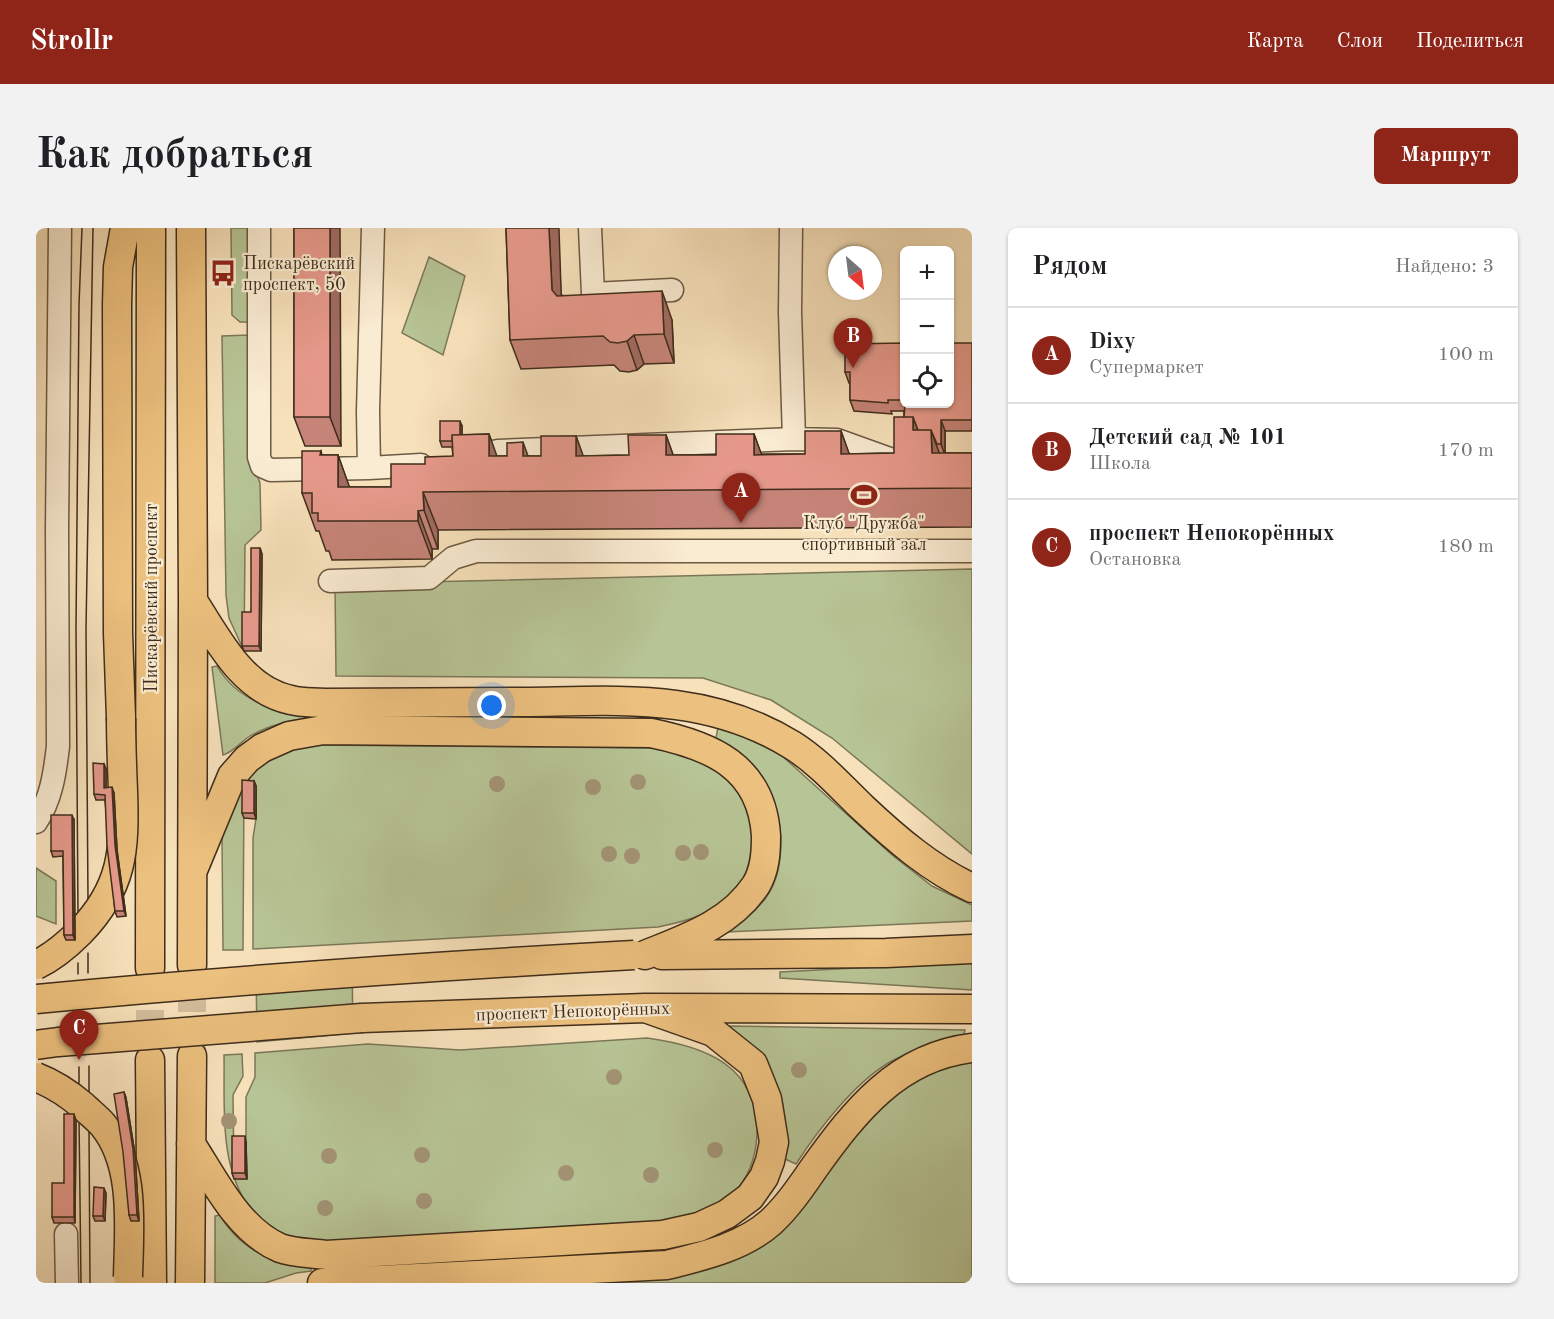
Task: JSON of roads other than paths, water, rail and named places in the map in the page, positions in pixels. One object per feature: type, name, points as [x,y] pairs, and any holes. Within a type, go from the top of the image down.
[{"type":"main road","points":[[36,965],[66,945],[86,926],[110,891],[118,872],[124,832],[118,633],[117,305],[118,267],[125,228]]},
{"type":"main road","name":"Пискарёвский проспект","points":[[150,968],[151,228]]},
{"type":"main road","points":[[184,975],[193,870],[194,601],[191,228]]},
{"type":"main road","points":[[194,601],[238,668],[262,690],[290,700],[324,703],[649,701],[723,714],[755,724],[794,746],[828,773],[863,808],[923,860],[950,878],[972,888]]},
{"type":"main road","points":[[193,870],[232,776],[254,753],[289,736],[323,730],[651,733],[682,739],[713,751],[734,766],[750,783],[760,806],[765,828],[766,857],[756,884],[736,908],[707,930],[640,955]]},
{"type":"main road","points":[[36,999],[184,975],[640,955],[972,949]]},
{"type":"main road","points":[[191,1143],[230,1204],[255,1234],[282,1249],[326,1255],[663,1235],[699,1227],[727,1214],[750,1197],[764,1177],[774,1142],[767,1099],[753,1064],[713,1032],[640,1008]]},
{"type":"main road","name":"проспект Непокорённых","points":[[36,1045],[362,1018],[640,1008],[972,1009]]},
{"type":"main road","points":[[322,1283],[667,1265],[741,1242],[771,1222],[791,1201],[862,1105],[889,1081],[921,1062],[972,1048]]},
{"type":"main road","points":[[190,1283],[192,1056]]},
{"type":"main road","points":[[136,1281],[150,1060]]},
{"type":"main road","points":[[36,1077],[72,1096],[104,1125],[117,1148],[126,1176],[136,1281]]},
{"type":"street","points":[[36,822],[42,813],[55,776],[58,746],[47,682],[46,530],[60,228]]},
{"type":"street","points":[[259,228],[259,457],[262,466],[271,470],[369,468],[444,462],[498,451],[794,439],[837,440],[898,464],[908,464]]},
{"type":"street","points":[[369,468],[368,411],[373,228]]},
{"type":"street","points":[[590,228],[593,294],[672,290]]},
{"type":"street","points":[[791,228],[790,312],[794,439]]},
{"type":"street","points":[[330,581],[429,578],[453,558],[476,551],[972,551]]},
{"type":"street","points":[[66,1234],[66,1283]]},
{"type":"tunnel","points":[[192,965],[192,1054]]},
{"type":"tunnel","points":[[150,968],[150,1059]]},
{"type":"tram line","points":[[78,913],[76,628],[79,305],[82,228]]},
{"type":"tram line","points":[[88,900],[86,629],[93,228]]},
{"type":"tram line","points":[[88,953],[88,973]]},
{"type":"tram line","points":[[78,963],[78,974]]},
{"type":"tram line","points":[[89,1066],[89,1093]]},
{"type":"tram line","points":[[79,1067],[79,1083]]},
{"type":"tram line","points":[[79,1118],[81,1283]]},
{"type":"tram line","points":[[89,1130],[90,1283]]},
{"type":"place","name":"Пискарёвский проспект, 50","points":[[223,273]]},
{"type":"place","name":"Детский сад № 101","points":[[853,368]]},
{"type":"place","name":"Клуб \"Дружба\" спортивный зал","points":[[864,495]]},
{"type":"place","name":"Dixy","points":[[741,523]]},
{"type":"place","name":"проспект Непокорённых","points":[[79,1060]]}]
